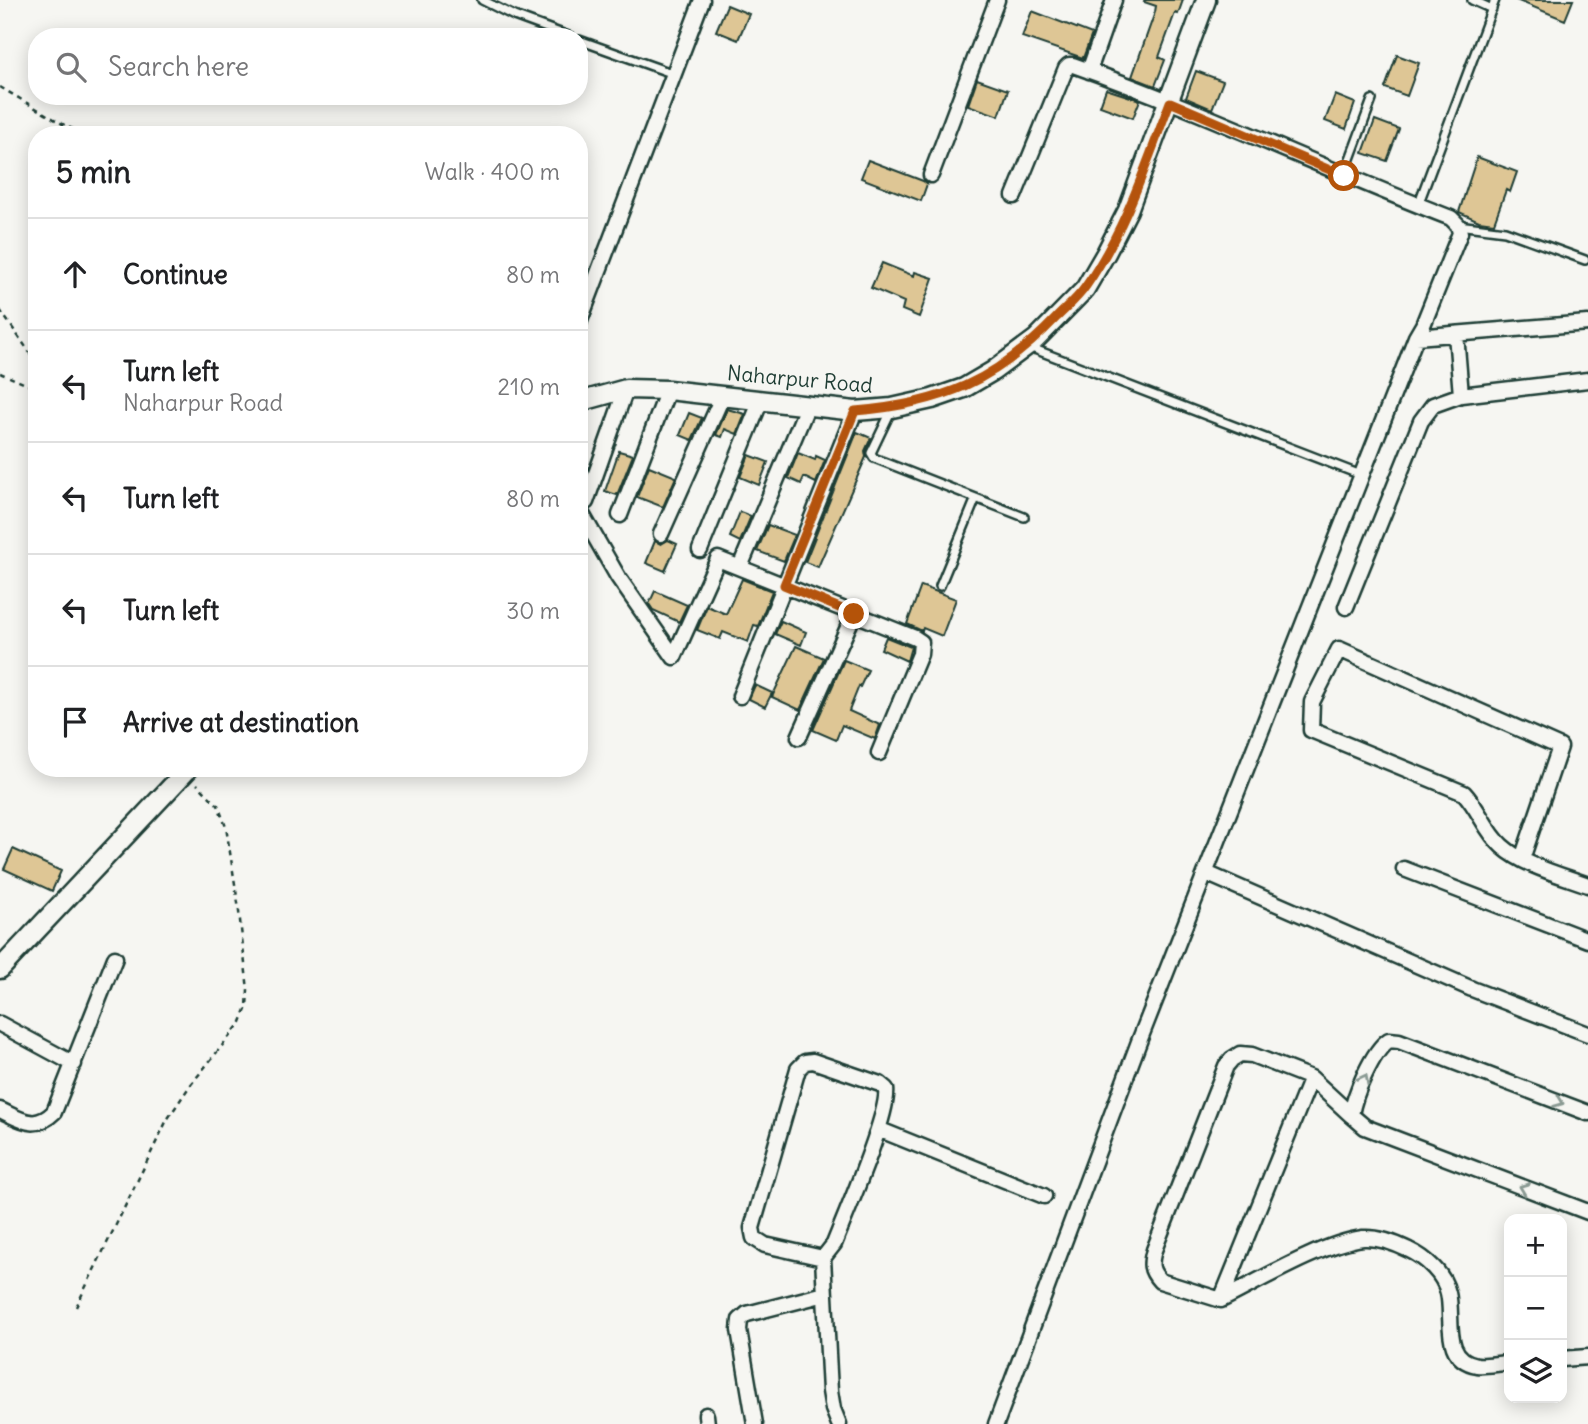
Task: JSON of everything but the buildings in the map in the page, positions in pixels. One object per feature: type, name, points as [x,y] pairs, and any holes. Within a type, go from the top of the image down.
[{"type":"street","points":[[588,299],[702,0]]},
{"type":"street","points":[[931,175],[998,0]]},
{"type":"street","points":[[1089,71],[1114,0]]},
{"type":"street","name":"Naharpur Road","points":[[588,400],[626,389],[668,390],[855,411],[892,408],[932,399],[964,388],[993,371],[1036,339],[1085,289],[1106,253],[1128,210],[1206,0]]},
{"type":"street","points":[[996,1424],[1140,1039],[1416,337],[1458,240],[1458,225],[1451,218],[1073,65],[1066,68],[1014,196]]},
{"type":"street","points":[[1416,337],[1588,323]]},
{"type":"street","points":[[1456,334],[1461,395]]},
{"type":"street","points":[[1346,607],[1421,421],[1433,405],[1461,395],[1588,380]]},
{"type":"street","points":[[588,490],[626,389]]},
{"type":"street","points":[[620,515],[668,390]]},
{"type":"street","points":[[661,534],[723,395]]},
{"type":"street","points":[[700,550],[761,400]]},
{"type":"street","points":[[740,568],[807,407]]},
{"type":"street","points":[[740,696],[855,411]]},
{"type":"street","points":[[588,518],[618,578],[674,657],[718,559],[921,642],[920,654],[879,752]]},
{"type":"street","points":[[799,737],[854,614]]},
{"type":"street","points":[[1521,859],[1560,747],[1339,649],[1312,702],[1311,730],[1464,793],[1502,846],[1521,859],[1588,886]]},
{"type":"street","points":[[0,969],[181,777]]},
{"type":"street","points":[[1404,869],[1588,940]]},
{"type":"street","points":[[1206,873],[1472,989],[1588,1034]]},
{"type":"street","points":[[0,1111],[35,1124],[45,1121],[54,1112],[115,958]]},
{"type":"street","points":[[0,1024],[74,1064]]},
{"type":"street","points":[[1352,1115],[1353,1100],[1378,1051],[1389,1040],[1399,1041],[1588,1113]]},
{"type":"street","points":[[1504,1363],[1478,1365],[1464,1361],[1456,1352],[1451,1338],[1448,1291],[1436,1269],[1416,1254],[1389,1240],[1365,1238],[1333,1245],[1221,1300],[1160,1281],[1153,1274],[1150,1264],[1226,1066],[1240,1054],[1252,1055],[1311,1077],[1365,1126],[1588,1212]]},
{"type":"street","points":[[823,1258],[765,1245],[754,1238],[752,1228],[798,1069],[805,1062],[813,1061],[880,1084],[886,1089],[888,1097],[834,1244],[823,1258],[830,1391],[839,1424]]},
{"type":"street","points":[[1221,1300],[1311,1077]]},
{"type":"street","points":[[878,1129],[1044,1196]]},
{"type":"street","points":[[755,1424],[739,1330],[740,1320],[747,1314],[825,1293]]},
{"type":"street","points":[[1567,1359],[1588,1357]]},
{"type":"lane","points":[[482,0],[546,28]]},
{"type":"lane","points":[[1472,0],[1492,9]]},
{"type":"lane","points":[[1418,205],[1495,0]]},
{"type":"lane","points":[[588,43],[674,74]]},
{"type":"lane","points":[[1344,176],[1372,100]]},
{"type":"lane","points":[[1458,225],[1505,230],[1585,260]]},
{"type":"lane","points":[[1026,346],[1362,475]]},
{"type":"lane","points":[[892,408],[872,446],[871,453],[874,458],[1024,517]]},
{"type":"lane","points":[[940,586],[976,498]]},
{"type":"path","points":[[0,87],[28,104]]},
{"type":"path","points":[[30,105],[66,126]]},
{"type":"path","points":[[0,310],[28,350]]},
{"type":"path","points":[[0,373],[28,385]]},
{"type":"path","points":[[76,1307],[167,1120],[189,1087],[241,1022],[247,1007],[248,990],[238,903],[226,827],[218,806],[192,777]]},
{"type":"route","points":[[854,614],[784,585],[855,411],[892,408],[964,388],[993,371],[1036,339],[1085,289],[1106,253],[1128,210],[1170,102],[1344,176]]}]
